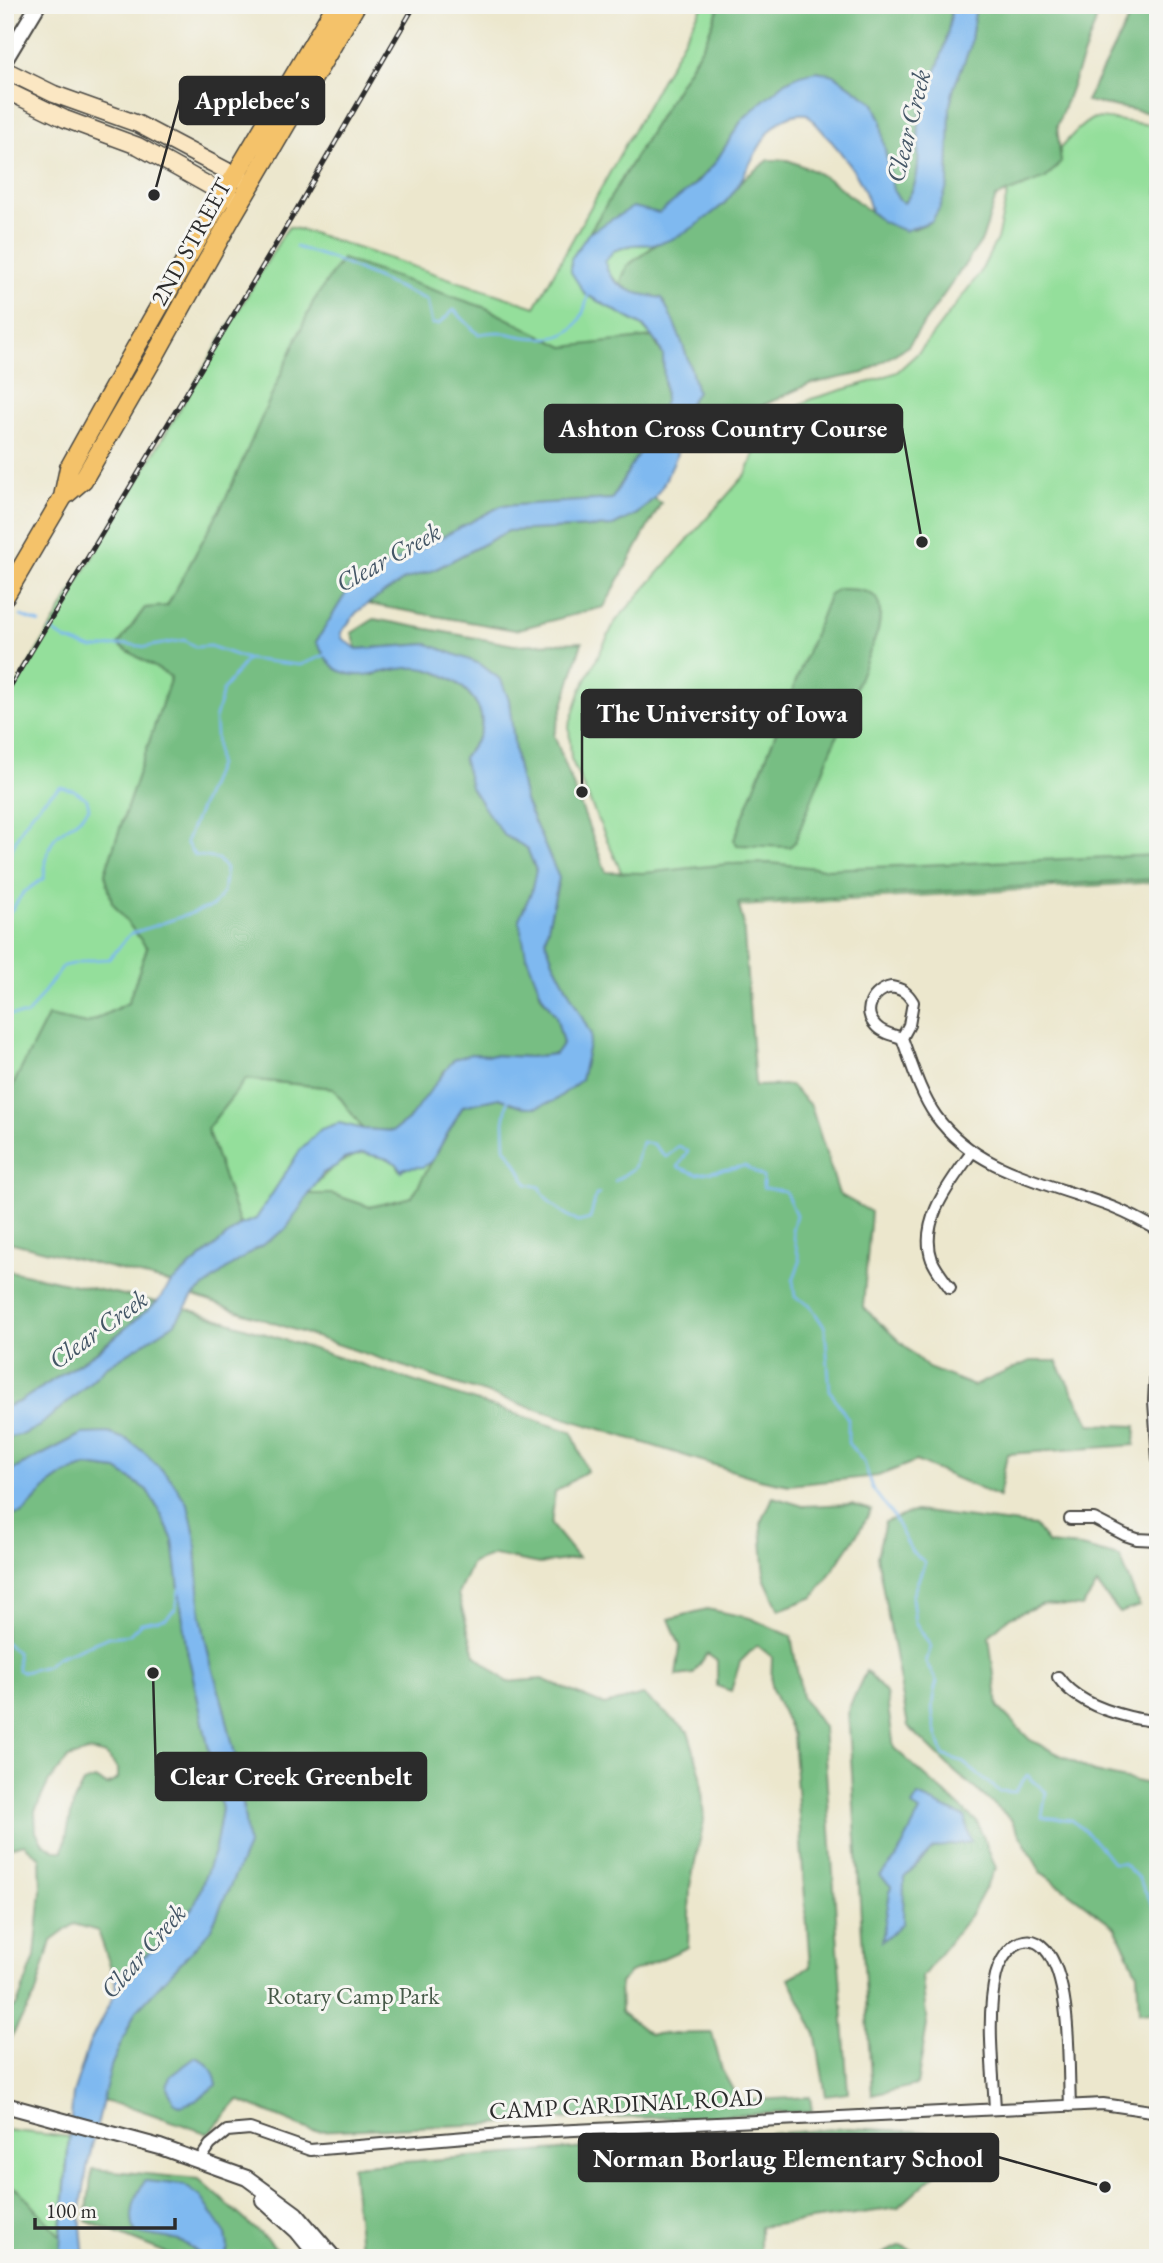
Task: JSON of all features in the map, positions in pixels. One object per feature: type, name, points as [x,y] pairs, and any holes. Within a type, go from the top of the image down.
[{"type":"main road","name":"2ND STREET","points":[[5,596],[63,497],[69,468],[243,180],[337,5]]},
{"type":"main road","name":"2ND STREET","points":[[243,180],[356,5]]},
{"type":"main road","points":[[5,70],[54,94],[138,124],[243,180]]},
{"type":"main road","points":[[5,90],[65,119],[138,146],[232,199]]},
{"type":"street","points":[[5,60],[38,5]]},
{"type":"street","points":[[902,1038],[909,1025],[913,1002],[908,994],[900,989],[881,989],[873,996],[870,1006],[871,1019],[877,1028],[902,1038],[928,1103],[947,1129],[972,1152],[1007,1171],[1115,1209],[1158,1230]]},
{"type":"street","points":[[950,1287],[933,1262],[929,1245],[930,1234],[940,1200],[972,1152]]},
{"type":"street","points":[[1158,1327],[1154,1401],[1158,1460]]},
{"type":"street","points":[[1070,1519],[1094,1519],[1137,1539],[1158,1540]]},
{"type":"street","points":[[1058,1677],[1066,1688],[1076,1695],[1115,1713],[1156,1720]]},
{"type":"street","points":[[995,2109],[991,2008],[996,1972],[1004,1954],[1013,1945],[1025,1941],[1035,1942],[1044,1948],[1061,1982],[1065,2002],[1070,2106]]},
{"type":"street","name":"CAMP CARDINAL ROAD","points":[[200,2160],[210,2145],[227,2131],[250,2129],[310,2150],[514,2133],[995,2109],[1109,2104],[1158,2112]]},
{"type":"street","points":[[5,2105],[160,2147],[247,2178],[296,2214],[334,2258]]},
{"type":"street","points":[[200,2160],[267,2203],[319,2258]]},
{"type":"green space","points":[[703,5],[720,5],[705,42],[571,259],[585,294],[642,326],[652,337],[564,348],[486,308],[226,498],[167,607],[145,608],[118,645],[171,677],[105,873],[112,902],[147,948],[128,1003],[86,1024],[48,1017],[5,1101],[5,705],[284,233],[289,227],[312,233],[535,307]]},
{"type":"green space","points":[[720,5],[952,5],[944,49],[921,108],[915,183],[904,203],[893,190],[881,120],[873,102],[834,75],[817,71],[787,81],[742,120],[715,163],[681,198],[659,214],[609,223],[589,233],[705,42]]},
{"type":"green space","points":[[976,5],[1099,5],[1095,24],[1057,126],[1061,162],[1046,178],[996,197],[982,240],[908,346],[864,373],[809,384],[738,417],[707,423],[685,420],[688,405],[697,392],[682,344],[662,298],[636,294],[620,284],[627,266],[657,244],[679,235],[706,218],[724,204],[743,179],[769,160],[788,160],[814,171],[833,182],[883,222],[914,229],[932,221],[948,184],[950,105],[970,47]]},
{"type":"green space","points":[[1136,5],[1158,5],[1158,116],[1086,101]]},
{"type":"green space","points":[[1094,118],[1158,125],[1158,882],[724,907],[635,903],[571,759],[569,726],[581,690],[615,622],[747,473],[754,454],[755,440],[763,429],[811,399],[897,372],[920,351],[980,273],[997,239],[1008,191],[1040,168]]},
{"type":"green space","points":[[657,244],[627,266],[620,284],[607,272],[605,262],[613,251],[633,245]]},
{"type":"green space","points":[[342,259],[486,308],[564,347],[652,337],[663,355],[665,401],[652,430],[612,499],[501,506],[351,585],[316,642],[373,675],[410,667],[433,671],[456,683],[474,700],[480,711],[479,735],[463,758],[504,835],[527,848],[536,871],[531,893],[519,919],[541,996],[556,1016],[563,1043],[555,1054],[530,1057],[471,1054],[444,1071],[427,1098],[408,1120],[393,1131],[363,1129],[333,1088],[246,1079],[207,1129],[240,1225],[171,1283],[5,1241],[5,1101],[48,1016],[86,1024],[128,1003],[147,948],[112,902],[105,873],[171,677],[118,645],[145,608],[167,606],[226,498],[313,302]]},
{"type":"green space","points":[[654,498],[661,503],[604,607],[515,630],[367,604],[406,579],[434,570],[508,531],[613,526],[637,514]]},
{"type":"green space","points":[[838,589],[860,590],[874,596],[880,609],[878,631],[795,842],[790,847],[737,845],[734,840],[829,596]]},
{"type":"green space","points":[[374,619],[514,645],[582,642],[554,735],[606,872],[644,873],[728,864],[771,863],[825,869],[1158,855],[1158,879],[738,903],[743,921],[755,1086],[790,1085],[811,1106],[839,1194],[871,1212],[863,1307],[928,1368],[974,1386],[1030,1361],[1056,1361],[1090,1424],[1136,1426],[1135,1445],[1007,1454],[999,1497],[916,1461],[878,1476],[789,1485],[759,1479],[447,1381],[193,1296],[228,1268],[286,1229],[308,1194],[332,1194],[370,1207],[412,1197],[463,1106],[499,1098],[524,1107],[554,1101],[581,1080],[591,1035],[545,940],[559,878],[525,801],[516,760],[509,700],[428,644],[357,649],[352,633]]},
{"type":"green space","points":[[246,1079],[333,1088],[363,1129],[339,1123],[301,1149],[256,1219],[240,1225],[207,1129]]},
{"type":"green space","points":[[363,1153],[388,1159],[397,1164],[399,1170],[432,1161],[412,1197],[370,1207],[332,1194],[308,1194],[332,1169]]},
{"type":"green space","points":[[5,1270],[157,1302],[96,1352],[19,1402],[5,1407]]},
{"type":"green space","name":"Rotary Camp Park","points":[[185,1308],[572,1432],[587,1471],[555,1492],[551,1525],[578,1558],[540,1564],[494,1555],[472,1563],[458,1594],[475,1655],[507,1682],[542,1679],[604,1705],[643,1695],[688,1731],[701,1775],[704,1821],[690,1886],[688,1947],[630,1973],[620,1983],[621,2012],[649,2034],[712,2033],[722,2070],[739,2101],[810,2097],[812,2111],[702,2117],[538,2119],[494,2124],[312,2131],[238,2100],[213,2129],[206,2133],[134,2108],[102,2101],[111,2066],[135,2012],[210,1931],[233,1879],[245,1820],[239,1772],[201,1617],[195,1535],[188,1505],[82,1434],[5,1474],[5,1438],[24,1434],[76,1395],[106,1367],[174,1324]]},
{"type":"green space","points":[[87,1466],[117,1470],[147,1490],[160,1512],[173,1540],[186,1645],[222,1809],[215,1849],[194,1907],[154,1949],[115,1979],[98,1931],[74,1924],[51,1941],[35,1996],[5,2047],[5,2015],[17,2005],[35,1957],[41,1890],[40,1858],[24,1844],[8,1848],[5,1852],[5,1517],[23,1513],[49,1485],[65,1474]],"holes":[[[90,1751],[106,1755],[118,1769],[118,1779],[107,1785],[95,1779],[83,1783],[74,1801],[63,1851],[55,1851],[43,1843],[36,1832],[35,1811],[48,1783],[68,1758]]]},
{"type":"green space","points":[[773,1497],[803,1506],[852,1504],[871,1510],[814,1597],[779,1610],[765,1580],[761,1524]]},
{"type":"green space","points":[[916,1511],[1035,1526],[1048,1544],[1081,1547],[1120,1557],[1139,1606],[1120,1613],[1097,1585],[1082,1607],[1043,1604],[1010,1617],[989,1636],[998,1707],[1030,1740],[1094,1772],[1158,1786],[1158,2013],[1139,2012],[1137,1973],[1115,1927],[1041,1872],[1010,1818],[955,1772],[908,1726],[877,1556],[885,1522]]},
{"type":"green space","points":[[707,1609],[750,1618],[791,1636],[802,1697],[823,1727],[848,2093],[826,2096],[815,2032],[789,1978],[810,1967],[793,1735],[771,1687],[772,1657],[757,1645],[740,1662],[731,1691],[717,1686],[717,1661],[707,1654],[693,1674],[676,1676],[680,1646],[669,1619]]},
{"type":"green space","points":[[866,1671],[886,1693],[894,1748],[977,1822],[996,1868],[972,1913],[922,1977],[927,2025],[917,2085],[872,2095],[848,1710]]},
{"type":"green space","points":[[848,2128],[964,2134],[959,2165],[938,2172],[898,2208],[760,2227],[760,2258],[367,2258],[360,2248],[352,2166]]},
{"type":"green space","points":[[5,2130],[69,2137],[60,2238],[5,2258]]},
{"type":"green space","points":[[92,2169],[199,2179],[281,2252],[284,2258],[223,2258],[228,2248],[226,2234],[153,2236],[181,2242],[203,2258],[179,2258],[86,2221]]},
{"type":"green space","points":[[5,2183],[19,2190],[62,2238],[59,2258],[5,2258]]},
{"type":"green space","points":[[900,2245],[916,2252],[915,2258],[875,2258]]},
{"type":"water","points":[[952,5],[976,5],[970,47],[950,105],[948,184],[932,221],[905,231],[883,222],[871,212],[862,185],[846,159],[807,114],[791,116],[778,123],[767,135],[731,196],[720,207],[690,230],[672,239],[613,251],[605,262],[613,279],[619,284],[644,295],[662,298],[682,344],[697,392],[688,405],[676,457],[654,498],[637,514],[613,526],[508,531],[434,570],[406,579],[356,613],[341,633],[342,638],[357,649],[428,644],[480,664],[501,680],[509,700],[516,760],[525,801],[559,878],[545,940],[591,1035],[581,1080],[554,1101],[537,1107],[524,1107],[499,1098],[463,1106],[432,1161],[423,1167],[404,1168],[401,1171],[397,1164],[388,1159],[363,1153],[344,1159],[323,1173],[286,1229],[228,1268],[193,1296],[174,1324],[106,1367],[38,1427],[24,1434],[5,1438],[5,1407],[19,1402],[97,1352],[157,1302],[171,1283],[240,1225],[256,1219],[301,1149],[321,1129],[339,1123],[363,1129],[393,1131],[408,1120],[454,1059],[471,1054],[530,1057],[555,1054],[563,1043],[556,1016],[542,996],[526,955],[519,919],[531,893],[536,870],[527,848],[504,835],[487,812],[471,787],[463,758],[478,739],[482,723],[474,700],[455,682],[431,670],[409,668],[369,675],[340,671],[329,662],[316,642],[351,585],[501,506],[612,499],[652,430],[665,401],[663,355],[658,344],[643,326],[585,294],[571,272],[571,259],[589,233],[633,207],[659,213],[696,184],[715,163],[742,120],[759,104],[787,81],[817,71],[834,75],[873,102],[881,120],[893,190],[904,203],[915,183],[921,108],[944,49]]},
{"type":"water","points":[[108,1433],[128,1440],[146,1454],[171,1479],[188,1505],[195,1535],[201,1617],[239,1772],[248,1846],[210,1931],[135,2012],[111,2066],[87,2168],[80,2215],[84,2258],[59,2258],[73,2094],[89,2044],[116,1991],[115,1979],[154,1949],[194,1907],[215,1849],[222,1809],[186,1645],[173,1540],[147,1490],[117,1470],[87,1466],[65,1474],[49,1485],[23,1513],[5,1517],[5,1474],[82,1434]]},
{"type":"water","points":[[918,1796],[965,1817],[971,1842],[933,1848],[904,1878],[903,1923],[882,1941],[891,1886],[880,1876],[897,1857],[920,1811],[912,1806]]},
{"type":"water","points":[[196,2057],[211,2068],[217,2085],[195,2101],[181,2106],[174,2102],[167,2088],[170,2076]]},
{"type":"water","points":[[145,2181],[184,2185],[201,2197],[226,2234],[228,2248],[223,2258],[203,2258],[188,2245],[180,2242],[136,2233],[132,2220],[133,2206]]},
{"type":"waterway","points":[[1158,21],[1154,25],[1158,31]]},
{"type":"waterway","points":[[296,247],[333,259],[427,300],[432,324],[439,324],[454,310],[478,334],[499,332],[523,337],[560,336],[569,332],[581,318],[588,295]]},
{"type":"waterway","points":[[21,616],[40,623]]},
{"type":"waterway","points":[[51,630],[66,640],[93,649],[127,644],[146,647],[184,640],[196,647],[210,646],[247,659]]},
{"type":"waterway","points":[[5,1012],[10,1015],[27,1015],[63,966],[109,959],[130,934],[213,906],[223,893],[226,869],[218,859],[194,855],[186,842],[218,765],[215,720],[223,690],[247,659],[300,665],[328,654]]},
{"type":"waterway","points":[[5,867],[26,822],[50,795],[60,787],[74,790],[87,799],[89,808],[85,813],[54,839],[44,878],[23,893],[5,920]]},
{"type":"waterway","points":[[508,1098],[504,1122],[505,1148],[515,1160],[527,1184],[540,1187],[551,1203],[578,1222],[590,1219],[596,1195],[599,1194]]},
{"type":"waterway","points":[[615,1181],[634,1168],[642,1142],[653,1144],[666,1157],[679,1146],[688,1151],[678,1167],[697,1174],[745,1166],[763,1177],[763,1188],[785,1191],[796,1215],[792,1230],[800,1262],[793,1280],[795,1297],[809,1304],[825,1328],[830,1391],[848,1419],[848,1443],[864,1462],[872,1488],[893,1516],[912,1552],[925,1562],[912,1597],[915,1622],[931,1647],[926,1662],[937,1682],[932,1711],[943,1755],[961,1761],[999,1791],[1015,1792],[1027,1775],[1046,1792],[1042,1817],[1072,1820],[1095,1840],[1113,1863],[1123,1863],[1138,1878],[1158,1914]]},
{"type":"waterway","points":[[5,1642],[17,1652],[18,1670],[24,1672],[46,1666],[56,1658],[109,1637],[129,1635],[141,1623],[166,1618],[176,1608],[179,1589]]},
{"type":"railway","points":[[5,695],[291,219],[415,5]]},
{"type":"place","name":"Applebee's","points":[[154,195]]},
{"type":"place","name":"Ashton Cross Country Course","points":[[922,542]]},
{"type":"place","name":"The University of Iowa","points":[[582,792]]},
{"type":"place","name":"Clear Creek Greenbelt","points":[[153,1673]]},
{"type":"place","name":"Norman Borlaug Elementary School","points":[[1105,2187]]},
{"type":"water label","name":"Clear Creek","points":[[908,126]]},
{"type":"water label","name":"Clear Creek","points":[[388,557]]},
{"type":"water label","name":"Clear Creek","points":[[98,1329]]},
{"type":"water label","name":"Clear Creek","points":[[143,1951]]}]
